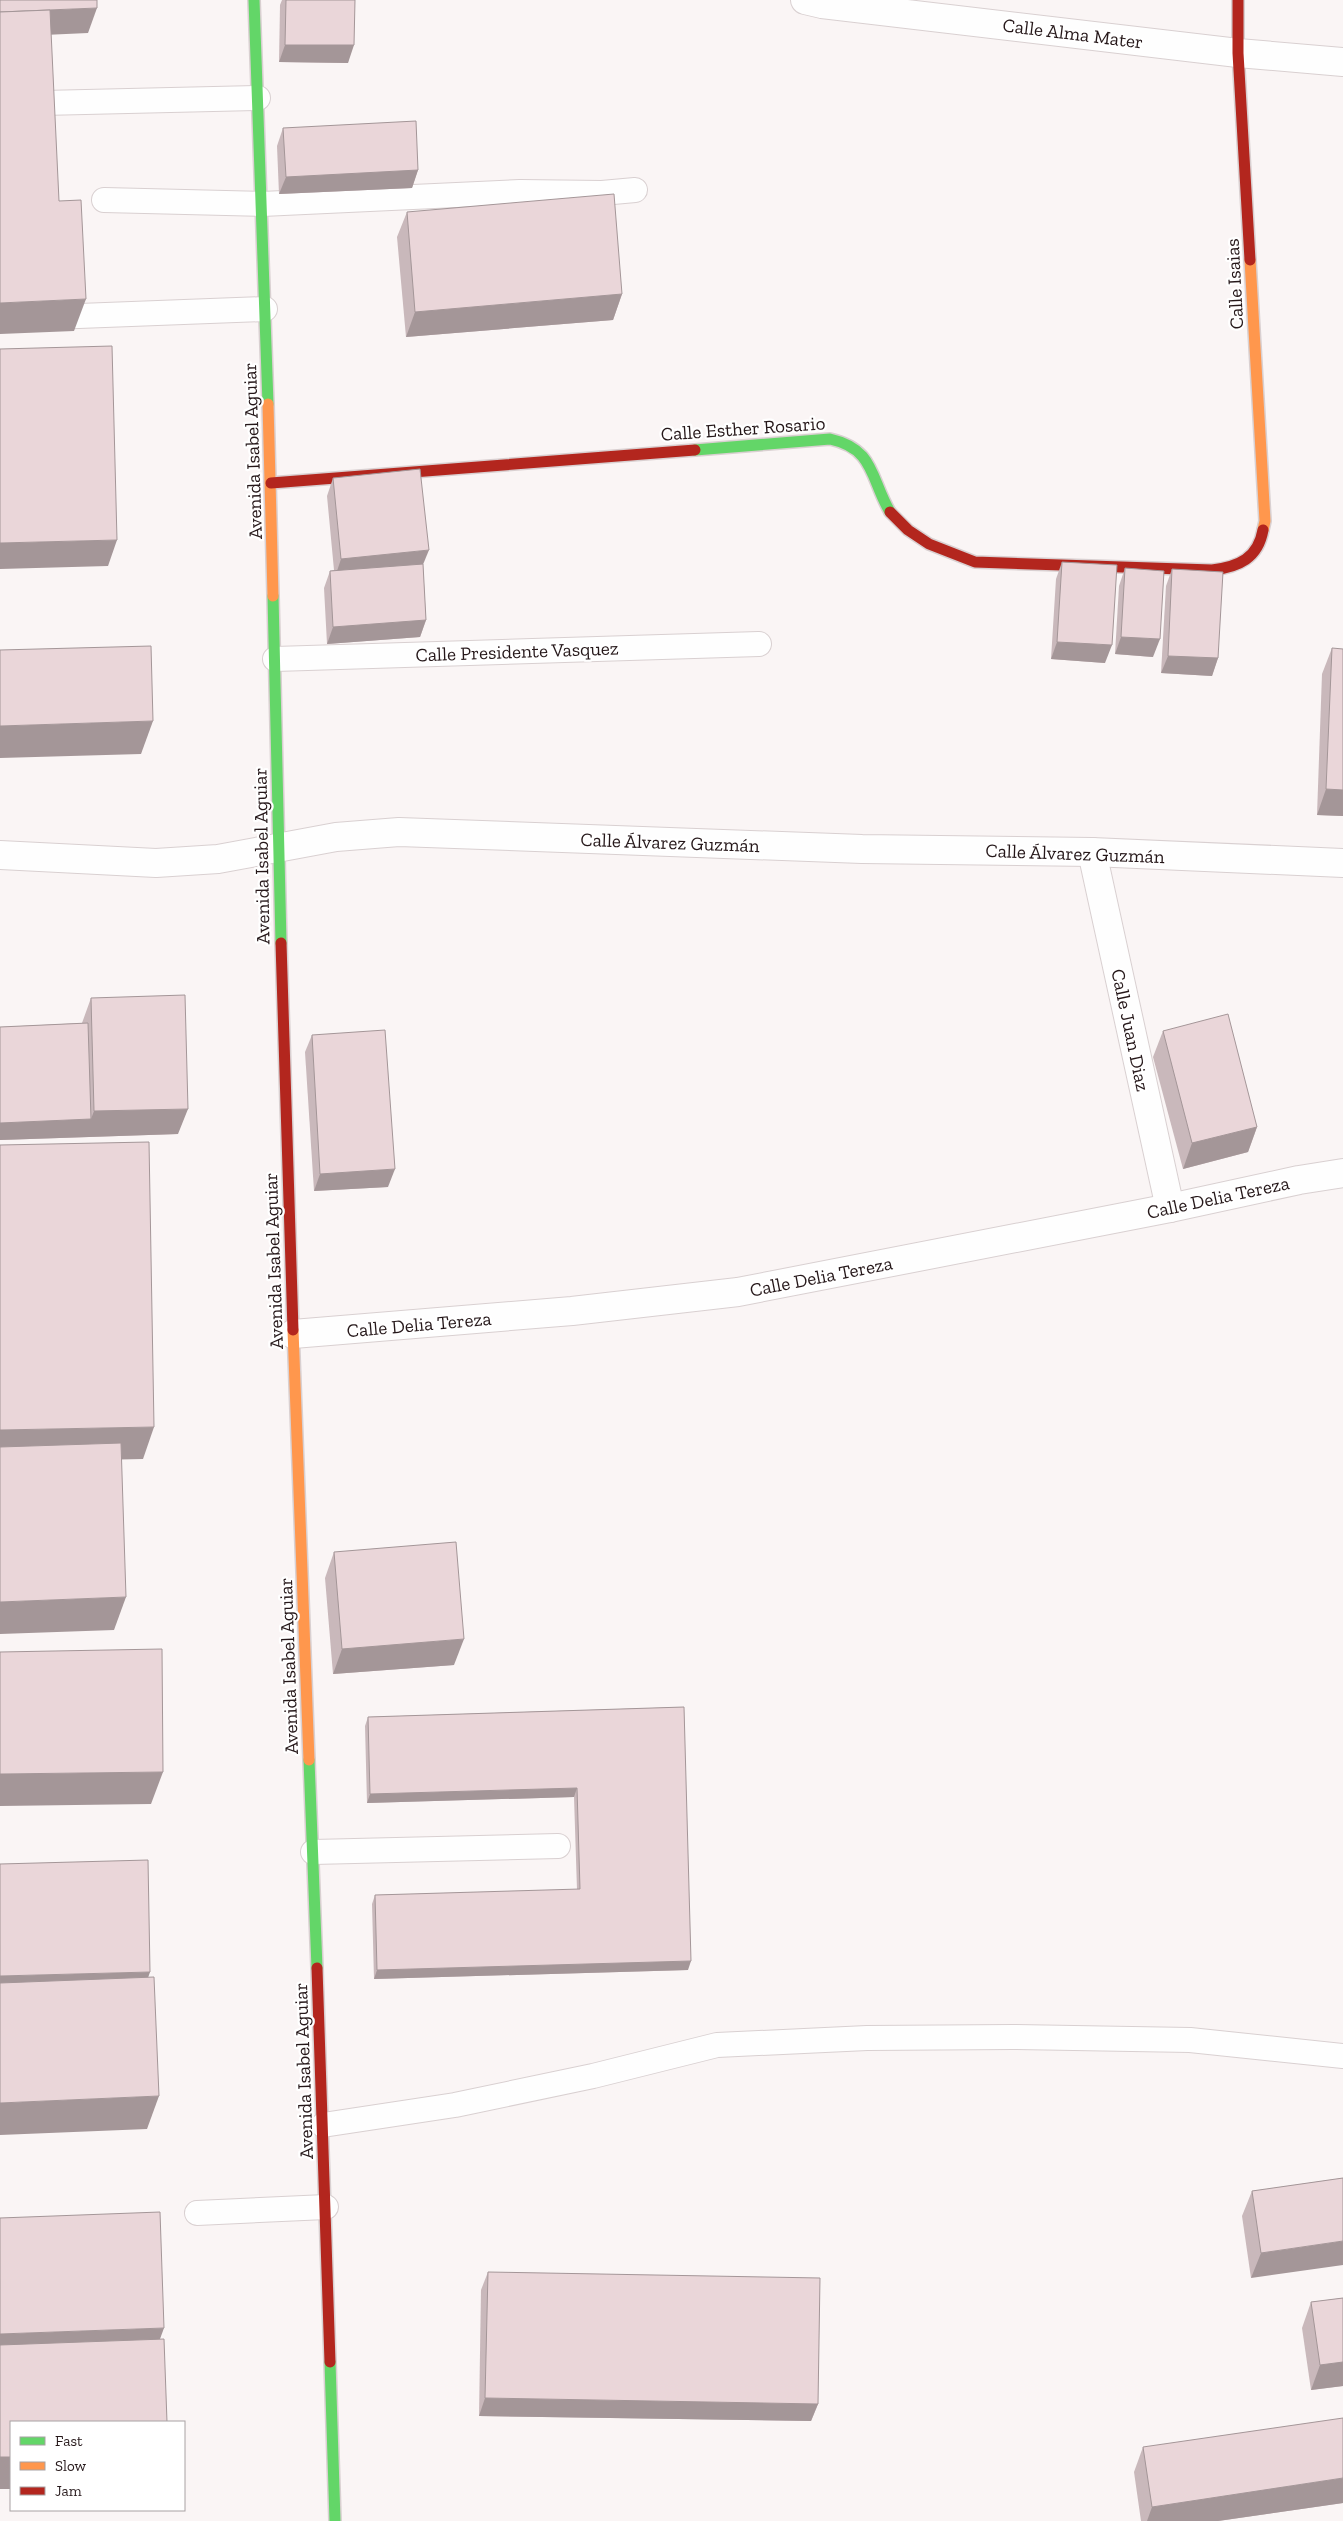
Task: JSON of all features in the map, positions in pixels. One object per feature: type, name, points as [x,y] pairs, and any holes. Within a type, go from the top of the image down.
[{"type":"main road","name":"Avenida Isabel Aguiar","points":[[254,0],[271,483],[278,849],[293,1334],[326,2207],[335,2521]]},
{"type":"main road","name":"Calle Isaias","points":[[1238,0],[1238,53],[1264,521],[1258,551],[1247,562]]},
{"type":"main road","name":"Calle Esther Rosario","points":[[271,483],[830,439],[846,440],[864,454],[890,513],[908,531],[952,556],[975,562],[1198,571],[1232,568],[1247,562]]},
{"type":"street","name":"Calle Alma Mater","points":[[805,0],[822,4],[1238,53],[1343,62]]},
{"type":"street","name":"Calle Álvarez Guzmán","points":[[0,855],[156,863],[218,859],[336,837],[399,832],[862,849],[1092,852],[1343,864]]},
{"type":"street","name":"Calle Juan Diaz","points":[[1092,852],[1170,1208]]},
{"type":"street","name":"Calle Delia Tereza","points":[[293,1334],[572,1310],[738,1292],[1170,1208],[1299,1180],[1343,1173]]},
{"type":"lane","points":[[0,104],[258,98]]},
{"type":"lane","points":[[104,200],[262,204],[520,192],[602,193],[635,190]]},
{"type":"lane","points":[[0,319],[265,309]]},
{"type":"lane","name":"Calle Presidente Vasquez","points":[[275,659],[759,644]]},
{"type":"lane","points":[[313,1852],[558,1846]]},
{"type":"lane","points":[[323,2124],[455,2105],[593,2076],[717,2046],[867,2038],[1023,2037],[1190,2040],[1343,2056]]},
{"type":"lane","points":[[197,2213],[326,2207]]},
{"type":"building","points":[[0,0],[97,0],[97,8],[0,12]]},
{"type":"building","points":[[286,0],[355,0],[354,45],[285,45]]},
{"type":"building","points":[[50,10],[59,201],[81,200],[86,299],[0,303],[0,12]]},
{"type":"building","points":[[416,121],[418,170],[286,177],[283,128]]},
{"type":"building","points":[[614,194],[622,294],[415,312],[407,212]]},
{"type":"building","points":[[112,346],[117,540],[0,543],[0,349]]},
{"type":"building","points":[[420,469],[429,550],[341,559],[333,478]]},
{"type":"building","points":[[1062,562],[1117,565],[1112,645],[1057,642]]},
{"type":"building","points":[[423,564],[426,620],[333,627],[330,571]]},
{"type":"building","points":[[1125,568],[1164,571],[1160,639],[1121,637]]},
{"type":"building","points":[[1172,569],[1223,572],[1218,658],[1168,656]]},
{"type":"building","points":[[151,646],[153,721],[0,726],[0,650]]},
{"type":"building","points":[[1332,648],[1343,649],[1343,790],[1326,789]]},
{"type":"building","points":[[185,995],[188,1109],[94,1111],[91,998]]},
{"type":"building","points":[[1228,1014],[1257,1127],[1192,1143],[1163,1031]]},
{"type":"building","points":[[88,1023],[91,1119],[0,1123],[0,1027]]},
{"type":"building","points":[[385,1030],[395,1169],[320,1174],[312,1035]]},
{"type":"building","points":[[149,1142],[154,1427],[0,1430],[0,1145]]},
{"type":"building","points":[[121,1443],[126,1597],[0,1602],[0,1447]]},
{"type":"building","points":[[456,1542],[464,1639],[342,1649],[334,1552]]},
{"type":"building","points":[[162,1649],[163,1772],[0,1774],[0,1652]]},
{"type":"building","points":[[684,1707],[691,1961],[377,1970],[375,1895],[580,1889],[577,1788],[370,1794],[368,1717]]},
{"type":"building","points":[[148,1860],[150,1972],[0,1976],[0,1864]]},
{"type":"building","points":[[154,1977],[159,2096],[0,2103],[0,1983]]},
{"type":"building","points":[[1343,2178],[1343,2241],[1261,2253],[1252,2191]]},
{"type":"building","points":[[160,2212],[164,2328],[0,2334],[0,2218]]},
{"type":"building","points":[[488,2272],[820,2278],[818,2404],[485,2398]]},
{"type":"building","points":[[1343,2298],[1343,2362],[1320,2365],[1311,2302]]},
{"type":"building","points":[[164,2339],[167,2421],[10,2421],[10,2457],[0,2457],[0,2345]]},
{"type":"building","points":[[1343,2418],[1343,2478],[1152,2507],[1143,2447]]},
{"type":"traffic: fast","points":[[254,0],[268,404]]},
{"type":"traffic: fast","points":[[695,450],[830,439],[856,450],[863,458],[869,466],[890,512]]},
{"type":"traffic: fast","points":[[273,596],[281,943]]},
{"type":"traffic: fast","points":[[309,1760],[317,1968]]},
{"type":"traffic: fast","points":[[330,2362],[335,2521]]},
{"type":"traffic: slow","points":[[1250,260],[1265,521],[1263,530]]},
{"type":"traffic: slow","points":[[268,404],[273,596]]},
{"type":"traffic: slow","points":[[293,1330],[309,1760]]},
{"type":"traffic: jam","points":[[1238,0],[1238,53],[1250,260]]},
{"type":"traffic: jam","points":[[271,483],[695,450]]},
{"type":"traffic: jam","points":[[890,512],[908,530],[929,544],[975,562],[1222,569],[1239,563],[1252,554],[1257,548],[1263,530]]},
{"type":"traffic: jam","points":[[281,943],[293,1330]]},
{"type":"traffic: jam","points":[[317,1968],[330,2362]]}]
